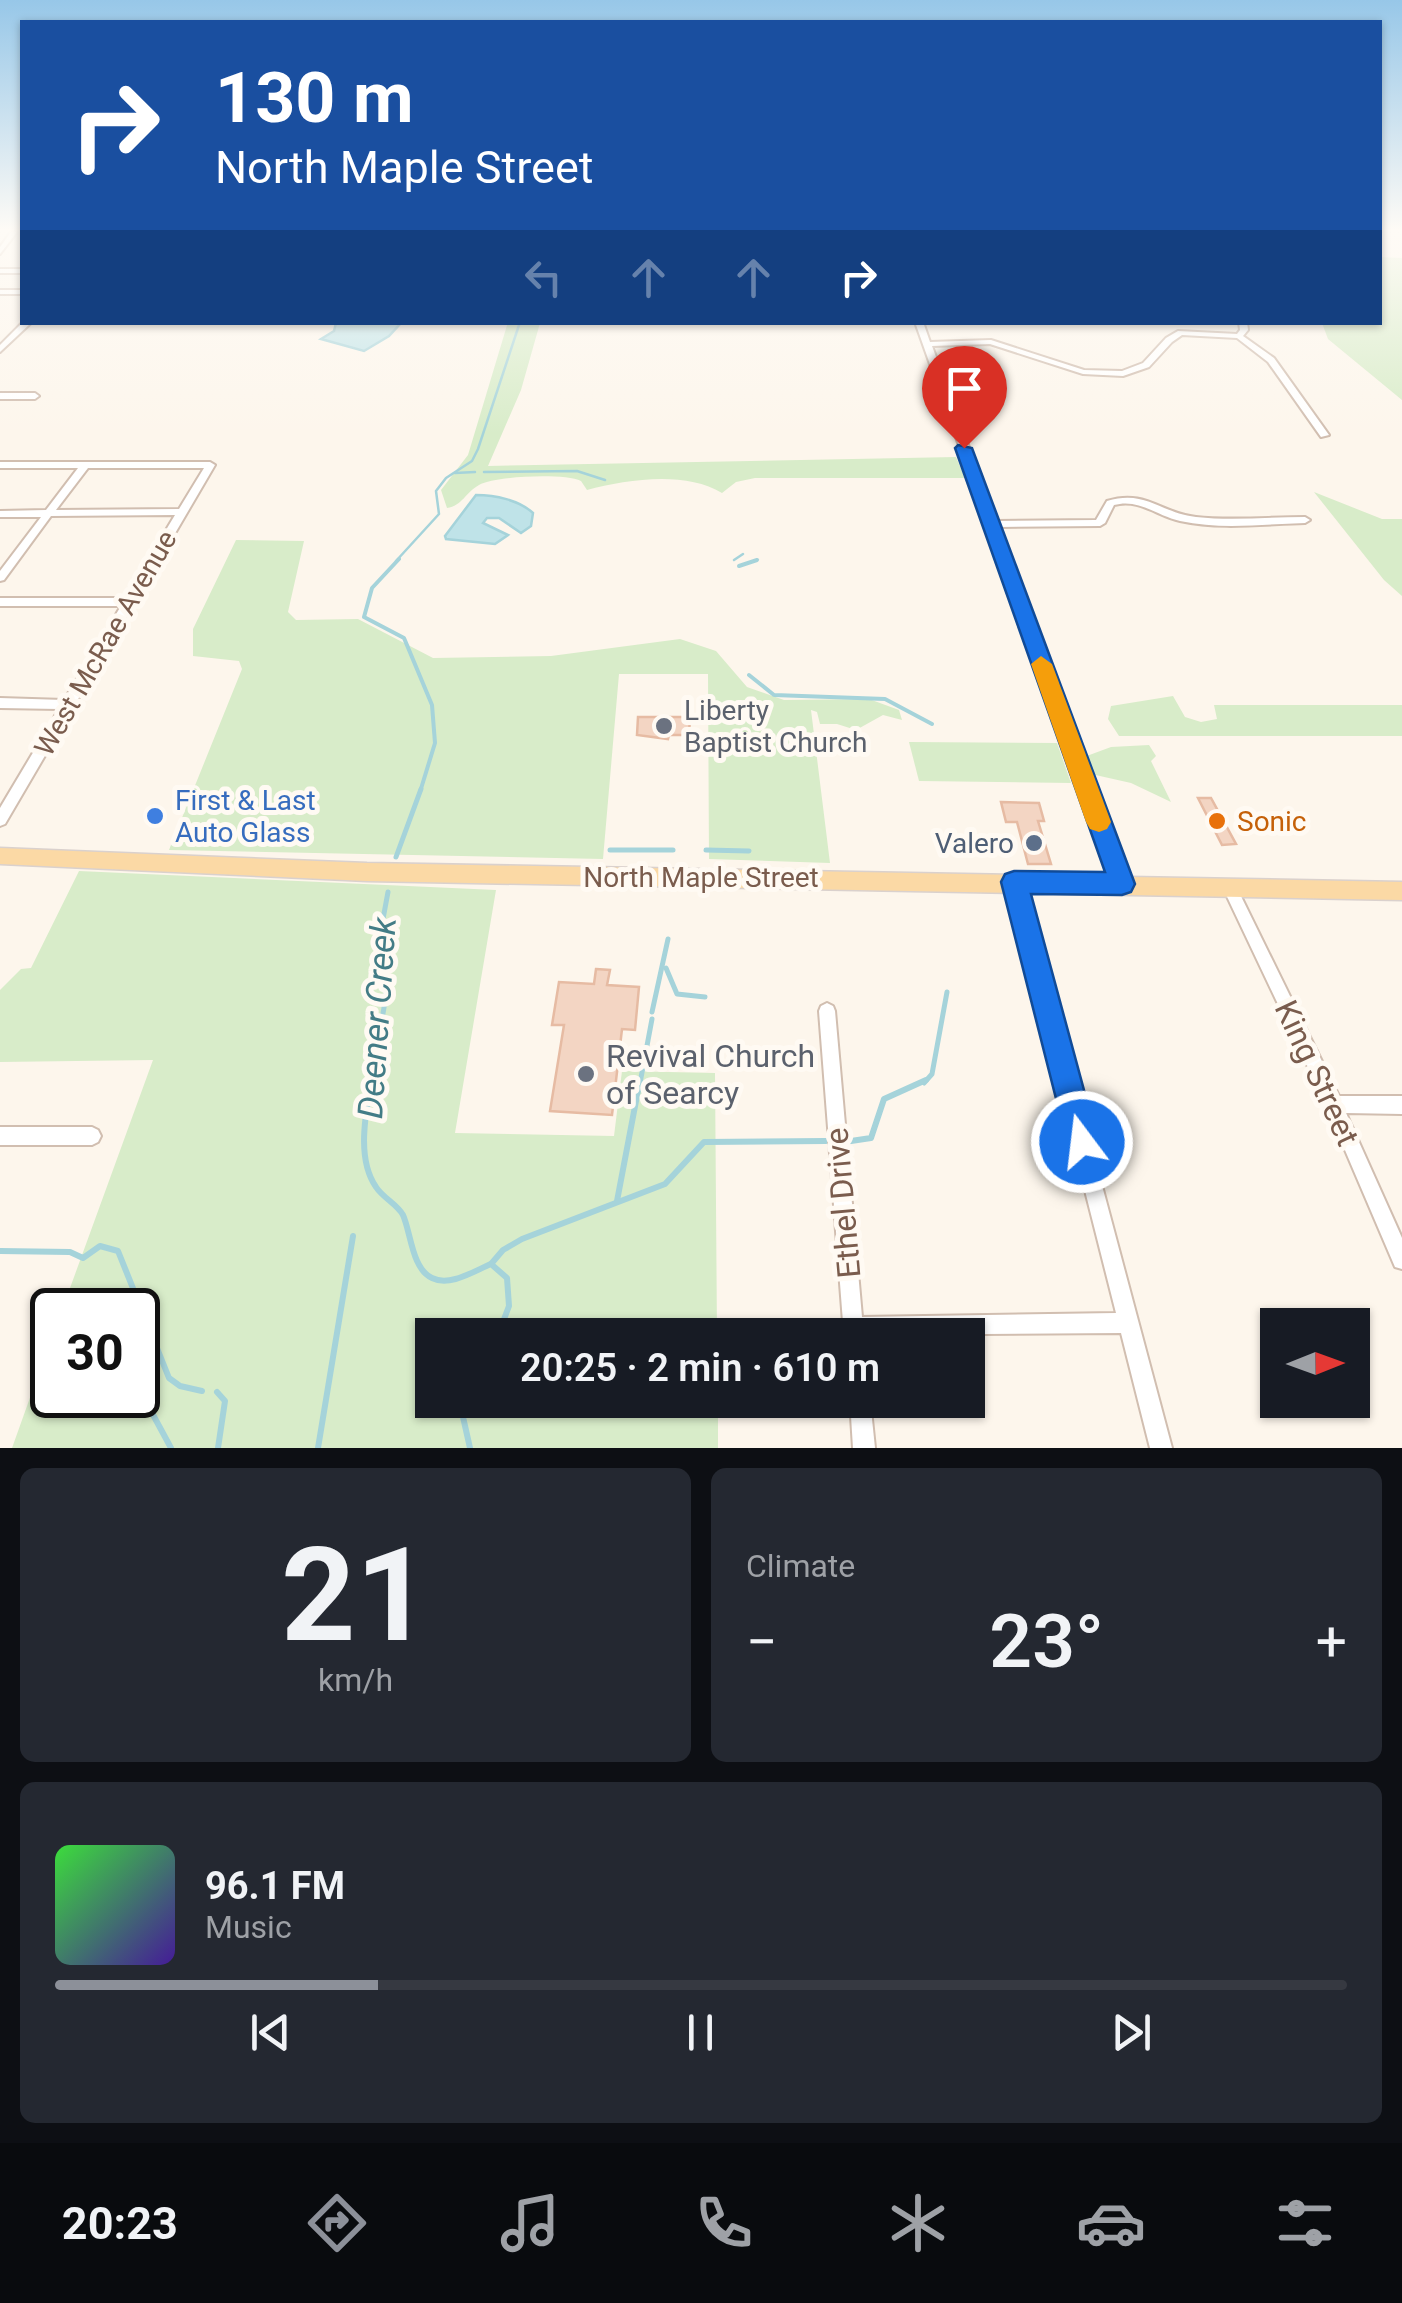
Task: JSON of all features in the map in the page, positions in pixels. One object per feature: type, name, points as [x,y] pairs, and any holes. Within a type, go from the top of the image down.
[{"type":"main road","name":"North Maple Street","points":[[0,856],[367,872],[1402,891]]},
{"type":"street","points":[[0,350],[25,325]]},
{"type":"street","points":[[920,325],[1122,884]]},
{"type":"street","points":[[1239,336],[1243,325]]},
{"type":"street","points":[[927,344],[992,342],[1076,370],[1123,374],[1146,365],[1169,340],[1182,333],[1239,336],[1260,349],[1278,368],[1324,435]]},
{"type":"street","points":[[0,339],[12,338]]},
{"type":"street","points":[[0,396],[35,396]]},
{"type":"street","points":[[0,465],[85,465]]},
{"type":"street","points":[[0,578],[85,465]]},
{"type":"street","name":"West McRae Avenue","points":[[0,820],[210,465],[85,465]]},
{"type":"street","points":[[991,524],[1100,522],[1110,504],[1126,498],[1188,520],[1305,520]]},
{"type":"street","points":[[0,514],[182,512]]},
{"type":"street","points":[[0,602],[129,602]]},
{"type":"street","points":[[0,703],[69,705]]},
{"type":"street","points":[[1014,882],[1161,1448]]},
{"type":"street","name":"King Street","points":[[1230,886],[1334,1104],[1402,1260]]},
{"type":"street","name":"Ethel Drive","points":[[827,1011],[853,1318]]},
{"type":"street","points":[[1334,1104],[1402,1104]]},
{"type":"street","points":[[0,1136],[92,1136]]},
{"type":"street","points":[[985,1327],[1130,1323]]},
{"type":"street","points":[[862,1418],[864,1448]]},
{"type":"green space","points":[[1382,300],[1402,300],[1402,400],[1328,339],[1323,325],[1382,325]]},
{"type":"green space","points":[[507,325],[539,325],[521,390],[488,466],[956,457],[965,478],[755,478],[736,482],[722,493],[674,479],[638,480],[587,490],[581,481],[530,477],[479,485],[457,505],[447,508],[441,490],[468,455]]},
{"type":"green space","points":[[1314,492],[1382,519],[1402,519],[1402,596],[1384,580]]},
{"type":"green space","points":[[236,540],[304,541],[288,612],[296,620],[358,619],[433,658],[551,656],[680,639],[716,651],[747,687],[784,700],[869,699],[899,710],[902,720],[883,715],[856,730],[820,724],[817,712],[811,710],[830,863],[709,859],[708,674],[619,674],[603,859],[169,850],[242,669],[239,661],[193,656],[193,629]]},
{"type":"green space","points":[[1173,696],[1185,717],[1201,722],[1217,719],[1214,705],[1402,705],[1402,736],[1119,736],[1108,719],[1111,706]]},
{"type":"green space","points":[[909,742],[1057,743],[1071,783],[919,781]]},
{"type":"green space","points":[[1149,745],[1156,756],[1151,761],[1171,802],[1131,783],[1091,774],[1084,757],[1111,747]]},
{"type":"green space","points":[[79,871],[496,890],[455,1133],[614,1136],[622,1071],[715,1073],[717,1318],[415,1318],[415,1418],[718,1418],[718,1448],[12,1448],[30,1398],[30,1418],[160,1418],[160,1288],[70,1288],[153,1060],[0,1062],[0,990],[21,969],[31,968]]},
{"type":"water","points":[[336,325],[399,325],[364,351],[321,339],[334,331]]},
{"type":"water","points":[[476,495],[499,497],[521,505],[533,513],[531,526],[521,533],[499,518],[487,518],[483,523],[508,535],[495,544],[446,539]]},
{"type":"building","name":"Liberty Baptist Church","points":[[638,717],[690,717],[689,735],[669,735],[668,739],[637,735]]},
{"type":"building","name":"Sonic","points":[[1198,798],[1211,798],[1236,844],[1222,845]]},
{"type":"building","name":"Valero","points":[[1001,802],[1039,803],[1044,821],[1038,821],[1051,864],[1028,864],[1017,822],[1006,822]]},
{"type":"building","name":"Revival Church of Searcy","points":[[596,969],[610,970],[607,985],[639,987],[635,1030],[622,1029],[612,1115],[550,1111],[564,1025],[552,1025],[559,982],[594,984]]},
{"type":"waterway","name":"Deener Creek","points":[[396,561],[439,514],[436,491],[446,478],[472,461],[519,325]]},
{"type":"waterway","points":[[484,472],[577,471],[605,480]]},
{"type":"waterway","points":[[455,473],[475,472]]},
{"type":"waterway","points":[[734,560],[743,554]]},
{"type":"waterway","name":"Deener Creek","points":[[399,559],[372,588],[364,617],[404,638],[432,705],[435,743],[421,790]]},
{"type":"waterway","points":[[739,566],[757,560]]},
{"type":"waterway","points":[[749,675],[774,695],[885,699],[932,724]]},
{"type":"waterway","name":"Deener Creek","points":[[396,857],[421,790]]},
{"type":"waterway","points":[[610,850],[673,850]]},
{"type":"waterway","points":[[706,850],[749,851]]},
{"type":"waterway","name":"Deener Creek","points":[[371,1083],[386,996],[380,935],[388,892]]},
{"type":"waterway","points":[[652,1012],[668,939]]},
{"type":"waterway","points":[[666,968],[677,994],[705,997]]},
{"type":"waterway","points":[[924,1083],[932,1074],[947,992]]},
{"type":"waterway","points":[[640,1083],[652,1019]]},
{"type":"waterway","name":"Deener Creek","points":[[371,1080],[364,1135],[366,1163],[379,1191],[403,1215],[420,1267],[432,1278],[446,1281],[491,1264]]},
{"type":"waterway","points":[[617,1201],[640,1080]]},
{"type":"waterway","points":[[851,1141],[871,1138],[884,1099],[926,1080]]},
{"type":"waterway","points":[[491,1264],[503,1250],[522,1239],[665,1184],[704,1142],[826,1141]]},
{"type":"waterway","points":[[318,1448],[353,1236]]},
{"type":"waterway","points":[[0,1251],[70,1252],[83,1258],[100,1246],[118,1251],[169,1378],[180,1386],[202,1391]]},
{"type":"waterway","name":"Deener Creek","points":[[491,1264],[507,1278],[509,1306],[504,1318]]},
{"type":"waterway","points":[[217,1392],[225,1401],[218,1448]]},
{"type":"waterway","points":[[155,1418],[171,1448]]},
{"type":"waterway","name":"Deener Creek","points":[[463,1418],[470,1448]]},
{"type":"slow traffic","points":[[1041,664],[1099,822]]},
{"type":"place","name":"Liberty Baptist Church","points":[[664,726]]},
{"type":"place","name":"First & Last Auto Glass","points":[[155,816]]},
{"type":"place","name":"Sonic","points":[[1217,821]]},
{"type":"place","name":"Valero","points":[[1034,843]]},
{"type":"place","name":"Revival Church of Searcy","points":[[586,1074]]},
{"type":"route","points":[[964,448],[1122,884],[1014,882],[1082,1142]]}]
